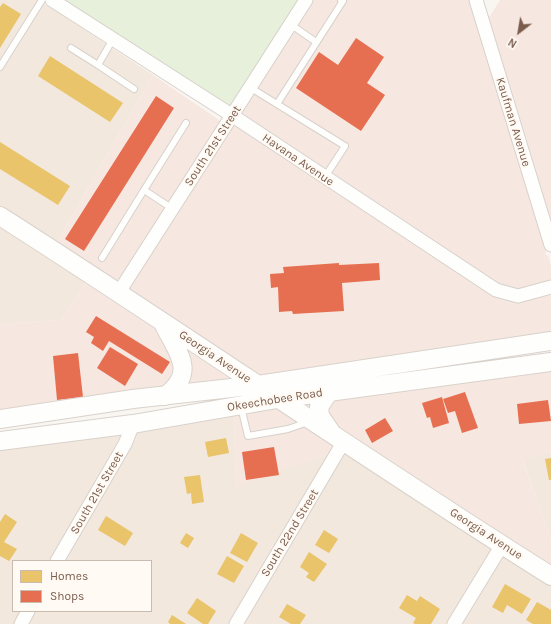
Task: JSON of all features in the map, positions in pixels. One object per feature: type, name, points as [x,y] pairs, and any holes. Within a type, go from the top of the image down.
[{"type":"main road","name":"Georgia Avenue","points":[[0,216],[119,292],[277,399],[551,576]]},
{"type":"main road","points":[[163,322],[183,367],[183,377],[176,388],[165,396]]},
{"type":"main road","name":"Okeechobee Road","points":[[0,419],[165,396],[258,385],[551,341]]},
{"type":"main road","name":"Okeechobee Road","points":[[0,441],[133,424],[277,399],[551,362]]},
{"type":"main road","points":[[329,392],[319,407],[320,416],[338,437]]},
{"type":"street","name":"Havana Avenue","points":[[52,0],[233,116],[496,290],[518,296],[551,287]]},
{"type":"street","name":"South 21st Street","points":[[119,292],[306,0]]},
{"type":"street","name":"Kaufman Avenue","points":[[476,0],[551,245]]},
{"type":"street","name":"South 21st Street","points":[[58,560],[125,444],[133,424]]},
{"type":"street","name":"South 22nd Street","points":[[236,624],[338,437]]},
{"type":"street","points":[[454,624],[502,545]]},
{"type":"street","points":[[21,624],[27,612]]},
{"type":"lane","points":[[0,67],[42,0]]},
{"type":"lane","points":[[277,104],[343,1],[341,0]]},
{"type":"lane","points":[[290,24],[316,42]]},
{"type":"lane","points":[[98,65],[113,39]]},
{"type":"lane","points":[[71,48],[134,89]]},
{"type":"lane","points":[[250,88],[344,146],[325,177]]},
{"type":"lane","points":[[102,258],[186,123]]},
{"type":"lane","points":[[144,190],[173,209]]},
{"type":"lane","points":[[241,405],[248,436],[288,429],[311,420]]},
{"type":"shaded area","points":[[0,0],[39,0],[153,75],[56,244],[0,208]]},
{"type":"shaded area","points":[[313,0],[469,0],[546,251],[545,254],[548,256],[551,265],[551,280],[519,289],[499,284],[241,114]]},
{"type":"shaded area","points":[[500,0],[551,0],[551,223],[487,16],[490,16]]},
{"type":"shaded area","points":[[153,75],[222,122],[118,283],[56,244]]},
{"type":"shaded area","points":[[234,125],[493,296],[516,302],[551,293],[551,335],[260,378],[128,290]]},
{"type":"shaded area","points":[[0,224],[88,280],[61,320],[0,324]]},
{"type":"shaded area","points":[[88,280],[239,381],[0,412],[0,324],[61,320]]},
{"type":"shaded area","points":[[551,368],[551,452],[523,461],[551,540],[551,568],[296,403]]},
{"type":"shaded area","points":[[275,406],[336,444],[329,454],[236,487],[234,417],[137,430]]},
{"type":"shaded area","points":[[234,417],[236,486],[329,454],[229,624],[28,624],[34,612],[152,612],[152,560],[65,560],[137,430]]},
{"type":"shaded area","points":[[123,432],[51,560],[12,560],[12,612],[20,612],[14,624],[0,624],[0,449]]},
{"type":"shaded area","points":[[346,450],[493,547],[447,624],[243,624]]},
{"type":"shaded area","points":[[551,452],[551,540],[523,460]]},
{"type":"shaded area","points":[[503,554],[551,584],[551,624],[461,624]]},
{"type":"green space","points":[[64,0],[299,0],[231,107]]},
{"type":"building: Homes","points":[[3,3],[21,14],[0,48],[0,7]]},
{"type":"building: Homes","points":[[50,56],[123,103],[110,122],[38,76]]},
{"type":"building: Homes","points":[[0,142],[70,186],[58,205],[0,169]]},
{"type":"building: Homes","points":[[226,438],[229,453],[208,457],[205,442]]},
{"type":"building: Homes","points":[[551,458],[551,480],[549,480],[545,459]]},
{"type":"building: Homes","points":[[200,475],[204,502],[192,504],[191,493],[187,494],[184,477]]},
{"type":"building: Homes","points":[[5,514],[17,522],[4,542],[17,549],[9,561],[0,556],[0,522]]},
{"type":"building: Homes","points":[[106,516],[133,533],[125,546],[98,530]]},
{"type":"building: Homes","points":[[324,530],[338,539],[329,553],[315,545]]},
{"type":"building: Homes","points":[[186,533],[194,538],[188,548],[180,543]]},
{"type":"building: Homes","points":[[241,533],[258,543],[247,562],[230,553]]},
{"type":"building: Homes","points":[[309,552],[327,564],[314,582],[306,577],[309,573],[300,567]]},
{"type":"building: Homes","points":[[227,556],[244,566],[234,583],[217,574]]},
{"type":"building: Homes","points":[[505,584],[531,599],[522,614],[507,605],[503,613],[492,607]]},
{"type":"building: Homes","points":[[407,595],[417,601],[420,596],[440,609],[431,624],[413,623],[416,618],[399,608]]},
{"type":"building: Homes","points":[[197,598],[216,611],[208,624],[203,624],[187,613]]},
{"type":"building: Homes","points":[[537,602],[551,610],[551,624],[533,624],[526,620]]},
{"type":"building: Homes","points":[[287,604],[306,615],[300,624],[291,624],[279,617]]},
{"type":"building: Homes","points":[[172,615],[186,624],[170,624],[168,622]]},
{"type":"building: Shops","points":[[356,38],[384,57],[367,83],[385,95],[361,131],[296,88],[319,52],[338,65]]},
{"type":"building: Shops","points":[[156,96],[174,108],[84,251],[65,239]]},
{"type":"building: Shops","points":[[339,263],[339,265],[379,263],[380,280],[342,283],[344,311],[293,314],[292,311],[279,312],[278,287],[271,288],[270,274],[284,273],[283,267]]},
{"type":"building: Shops","points":[[96,316],[170,362],[162,374],[109,341],[103,351],[91,343],[94,337],[86,332]]},
{"type":"building: Shops","points":[[110,347],[138,364],[125,386],[97,368]]},
{"type":"building: Shops","points":[[78,353],[83,397],[57,400],[53,356]]},
{"type":"building: Shops","points":[[465,392],[478,428],[462,433],[455,411],[448,413],[443,399]]},
{"type":"building: Shops","points":[[442,397],[449,423],[433,428],[430,417],[427,418],[422,403]]},
{"type":"building: Shops","points":[[548,400],[551,421],[519,424],[517,404]]},
{"type":"building: Shops","points":[[385,418],[393,431],[372,443],[365,430]]},
{"type":"building: Shops","points":[[274,447],[279,475],[246,480],[242,452]]}]
